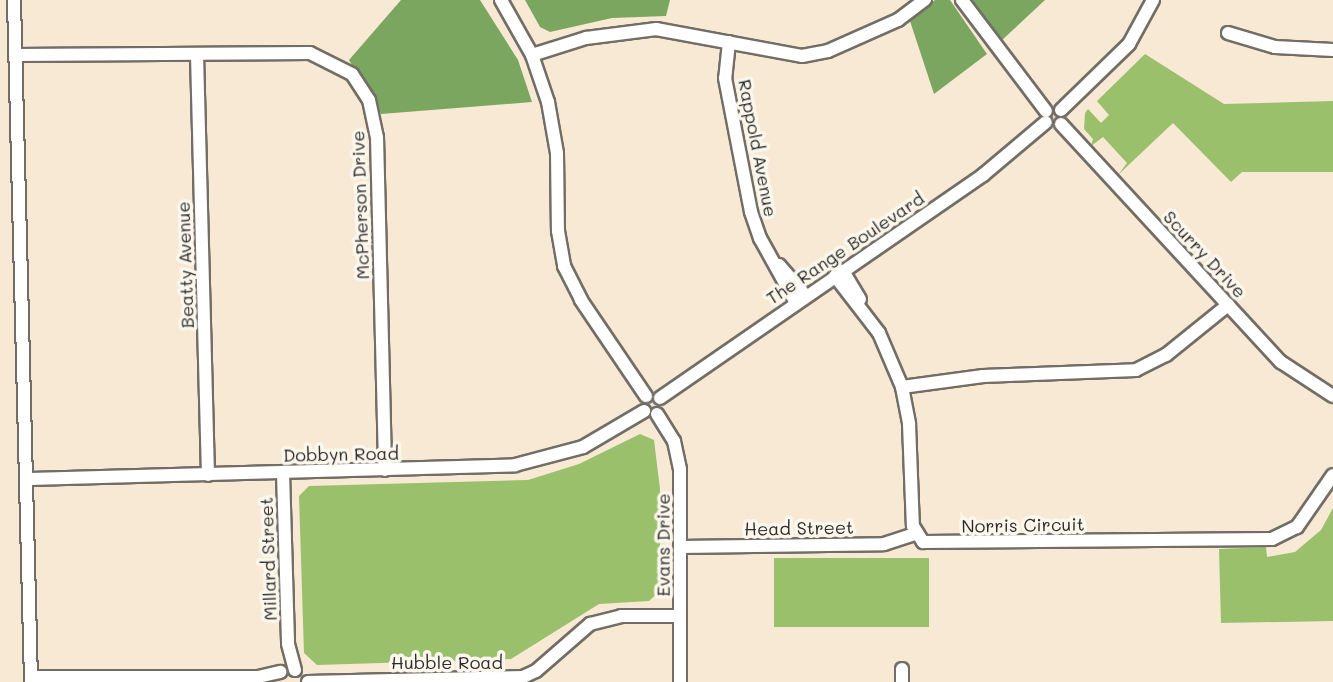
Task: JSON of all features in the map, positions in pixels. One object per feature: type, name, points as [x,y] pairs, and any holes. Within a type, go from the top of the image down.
[{"type":"street","points":[[14,0],[31,680],[278,677],[296,674]]},
{"type":"street","points":[[501,0],[532,55],[553,123],[564,267],[581,300],[646,396],[650,412]]},
{"type":"street","points":[[532,55],[560,44],[638,29],[688,33],[790,56],[815,54],[898,20],[925,0]]},
{"type":"street","points":[[962,0],[1054,126],[1061,124],[1061,110]]},
{"type":"street","points":[[1046,116],[1061,110],[1129,44],[1153,0]]},
{"type":"street","points":[[1228,33],[1275,47],[1333,50]]},
{"type":"street","name":"Rappold Avenue","points":[[729,42],[725,78],[751,212],[771,258],[801,300]]},
{"type":"street","name":"McPherson Drive","points":[[16,55],[310,53],[352,74],[369,100],[377,137],[385,470]]},
{"type":"street","name":"Beatty Avenue","points":[[197,55],[208,475]]},
{"type":"street","name":"The Range Boulevard","points":[[660,398],[994,167],[1046,116]]},
{"type":"street","name":"Scurry Drive","points":[[1061,124],[1280,362],[1333,396]]},
{"type":"street","points":[[839,273],[867,315],[903,392],[915,534]]},
{"type":"street","points":[[903,392],[949,381],[1136,370],[1166,355],[1224,301]]},
{"type":"street","points":[[646,396],[660,398],[650,412]]},
{"type":"street","name":"Dobbyn Road","points":[[27,479],[481,468],[550,458],[595,442],[650,412]]},
{"type":"street","name":"Evans Drive","points":[[650,412],[678,453],[680,682]]},
{"type":"street","name":"Millard Street","points":[[282,473],[288,645],[296,674]]},
{"type":"street","name":"Norris Circuit","points":[[915,534],[932,544],[1272,539],[1297,527],[1333,475]]},
{"type":"street","name":"Head Street","points":[[680,547],[884,544],[915,534]]},
{"type":"street","name":"Hubble Road","points":[[296,674],[314,680],[523,677],[543,665],[573,634],[590,624],[621,615],[680,616]]},
{"type":"street","name":"Millard Street","points":[[278,677],[288,645]]},
{"type":"green space","points":[[401,0],[480,0],[518,60],[532,102],[381,114],[349,60]]},
{"type":"green space","points":[[525,0],[670,0],[666,16],[612,18],[550,32],[540,27]]},
{"type":"green space","points":[[935,0],[950,0],[987,54],[934,94],[910,21]]},
{"type":"green space","points":[[970,0],[1045,0],[1001,41]]},
{"type":"green space","points":[[1145,54],[1224,104],[1333,101],[1333,172],[1242,172],[1231,182],[1173,123],[1118,175],[1127,163],[1103,137],[1091,146],[1093,139],[1084,129],[1085,113],[1088,109],[1101,123],[1109,115],[1097,101]]},
{"type":"green space","points":[[640,434],[654,440],[660,489],[660,591],[649,601],[599,604],[511,659],[317,665],[304,653],[299,496],[309,486],[528,480],[579,464]]},
{"type":"green space","points":[[1333,508],[1333,621],[1221,623],[1219,549],[1266,547],[1267,557],[1295,552],[1321,530]]},
{"type":"green space","points":[[774,558],[929,558],[929,627],[774,627]]}]
